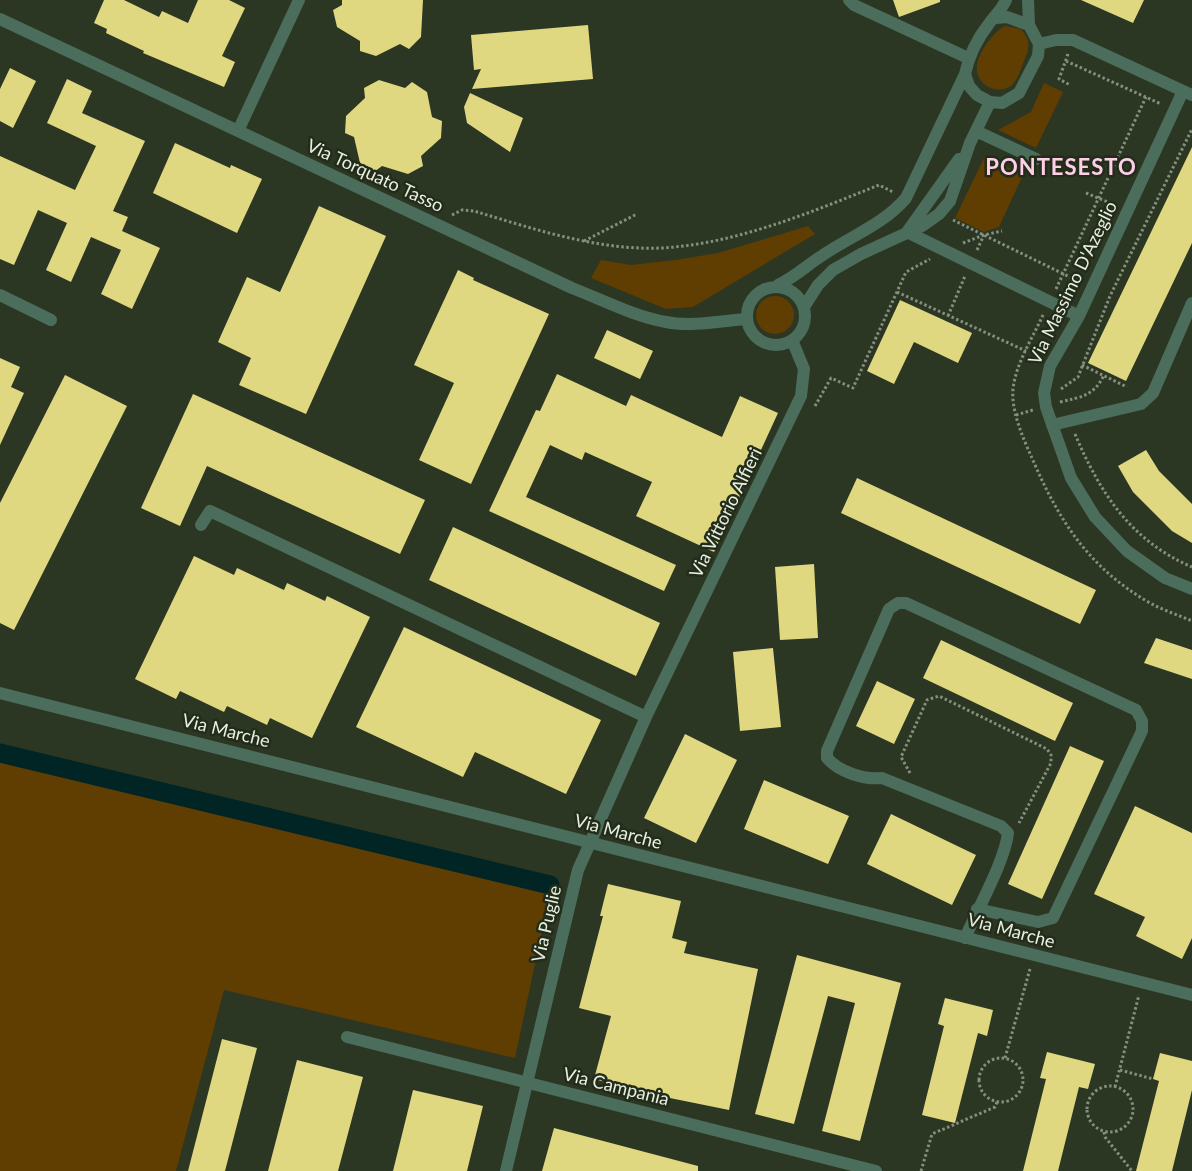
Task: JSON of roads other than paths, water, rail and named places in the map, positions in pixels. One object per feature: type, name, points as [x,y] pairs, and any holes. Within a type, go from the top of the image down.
[{"type":"street","points":[[238,130],[299,0]]},
{"type":"street","points":[[850,0],[854,5],[968,58]]},
{"type":"street","points":[[996,18],[1006,0]]},
{"type":"street","points":[[965,74],[969,86],[977,96],[990,102],[1002,103],[1019,93],[1038,56],[1039,44],[1030,25],[1028,0]]},
{"type":"street","points":[[990,102],[970,143],[950,201],[939,214],[922,226],[861,254],[833,270],[818,285],[804,307],[802,330],[792,340],[782,345],[769,345],[758,340],[750,330],[746,319],[748,306],[755,294],[794,278],[822,255],[894,212],[906,198],[965,74],[968,58],[989,22],[996,18],[1008,16],[1030,25]]},
{"type":"street","name":"Via Torquato Tasso","points":[[0,18],[437,224],[633,313],[676,323],[746,319]]},
{"type":"street","name":"Via Massimo D'Azeglio","points":[[1039,44],[1056,40],[1073,40],[1188,93],[1174,110],[1079,316],[1050,366],[1044,393],[1046,407],[1070,478],[1095,517],[1127,551],[1165,578],[1192,590]]},
{"type":"street","points":[[976,131],[1036,159]]},
{"type":"street","points":[[907,232],[970,143]]},
{"type":"street","points":[[907,232],[1079,316]]},
{"type":"street","points":[[778,285],[793,291],[804,307]]},
{"type":"street","points":[[0,295],[51,320]]},
{"type":"street","points":[[1052,425],[1141,404],[1153,393],[1192,303]]},
{"type":"street","name":"Via Vittorio Alfieri","points":[[656,696],[801,396],[804,369],[792,340]]},
{"type":"street","points":[[201,525],[210,511],[646,717]]},
{"type":"street","points":[[965,938],[977,909],[1006,846],[1008,833],[1001,826],[882,778],[869,780],[832,764],[827,758],[827,751],[889,609],[898,604],[906,603],[1136,710],[1142,720],[1142,732],[1053,918],[1038,922],[977,909]]},
{"type":"street","name":"Via Marche","points":[[0,694],[36,701],[539,828],[589,844],[1192,996]]},
{"type":"street","name":"Via Puglie","points":[[506,1171],[578,870],[656,696]]},
{"type":"street","name":"Via Campania","points":[[347,1037],[876,1171]]},
{"type":"waterway","points":[[0,753],[550,885]]},
{"type":"district","name":"PONTESESTO","points":[[1061,168]]}]
